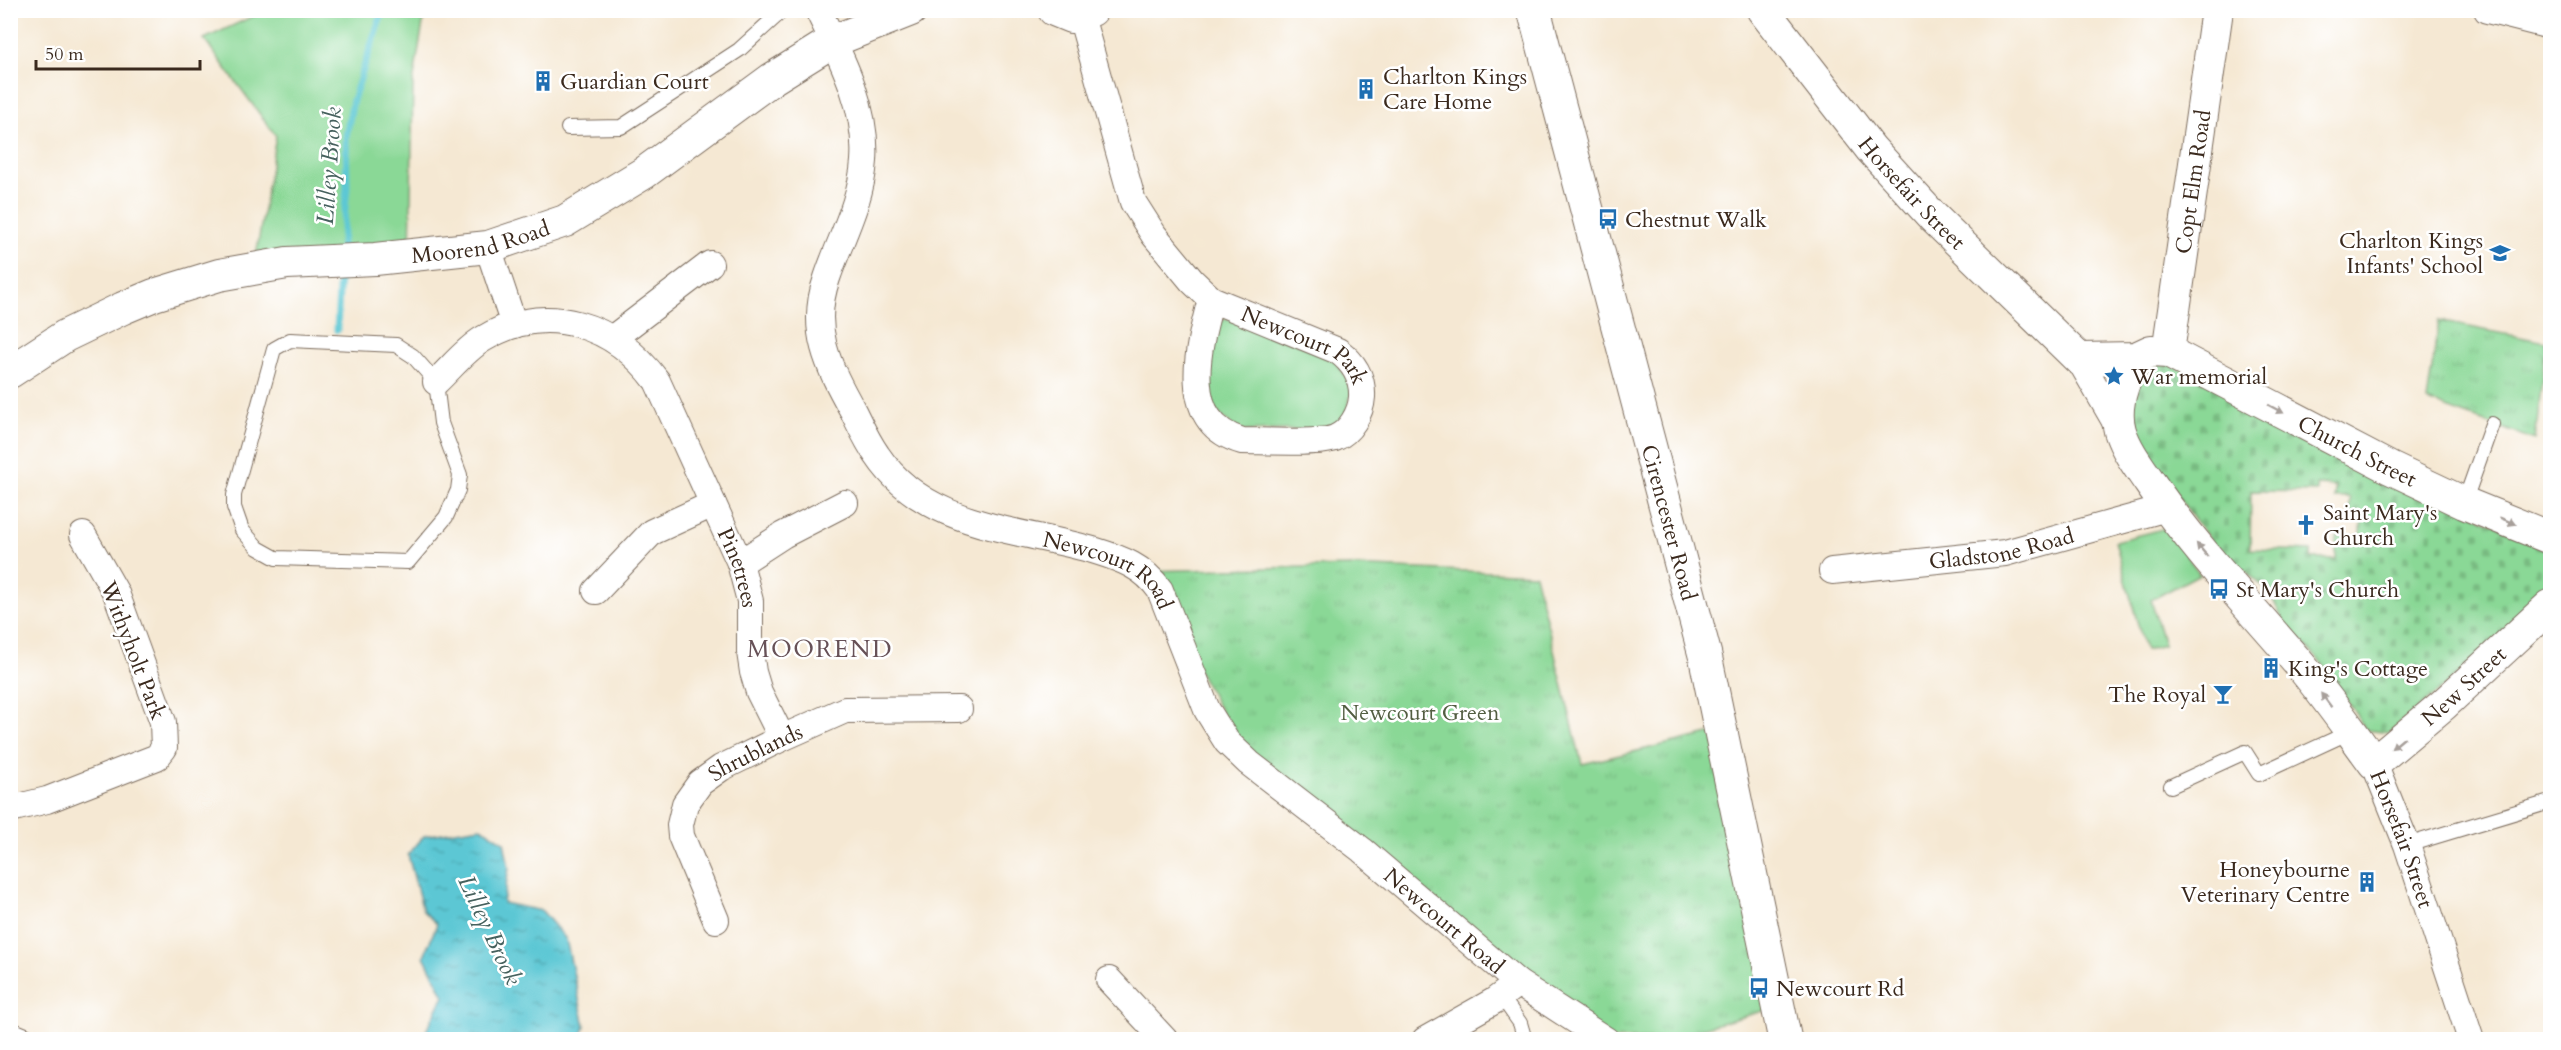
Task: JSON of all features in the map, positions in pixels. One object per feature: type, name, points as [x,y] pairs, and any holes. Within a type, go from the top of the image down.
[{"type":"main road","name":"Cirencester Road","points":[[1534,10],[1706,655],[1785,1040]]},
{"type":"street","name":"Newcourt Road","points":[[819,10],[856,102],[861,122],[864,160],[858,195],[820,301],[821,334],[832,373],[876,455],[915,494],[951,515],[971,522],[1068,543],[1105,554],[1148,574],[1160,590],[1207,710],[1227,742],[1249,763],[1362,850],[1509,990],[1606,1040]]},
{"type":"street","name":"Moorend Road","points":[[10,372],[74,332],[154,295],[219,275],[315,260],[375,259],[488,247],[565,221],[644,173],[772,79],[833,41],[911,10]]},
{"type":"street","name":"Horsefair Street","points":[[1763,10],[1871,149],[1933,218],[2079,358],[2133,458],[2167,508],[2246,604],[2297,661],[2374,763],[2407,845],[2471,1040]]},
{"type":"street","name":"Copt Elm Road","points":[[2169,352],[2217,10]]},
{"type":"street","points":[[2487,10],[2550,26]]},
{"type":"street","name":"Newcourt Park","points":[[1075,12],[1133,202],[1154,235],[1210,299],[1338,351],[1348,358],[1356,368],[1362,391],[1362,404],[1352,424],[1334,438],[1242,441],[1230,438],[1214,426],[1202,408],[1197,388],[1204,324],[1210,299]]},
{"type":"street","points":[[488,247],[514,325]]},
{"type":"street","points":[[613,338],[710,264]]},
{"type":"street","name":"Pinetrees","points":[[436,382],[481,340],[514,325],[541,321],[569,322],[613,338],[630,350],[657,381],[740,563],[750,601],[750,652],[753,672],[759,692],[782,738]]},
{"type":"street","points":[[2079,358],[2136,358],[2151,351],[2169,352]]},
{"type":"street","name":"Church Street","points":[[2169,352],[2390,468],[2464,503],[2550,538]]},
{"type":"street","name":"Horsefair Street","points":[[2120,431],[2118,401],[2125,376],[2136,358]]},
{"type":"street","points":[[740,563],[783,535],[844,503]]},
{"type":"street","name":"Pinetrees","points":[[596,591],[652,532],[713,504]]},
{"type":"street","name":"Gladstone Road","points":[[1832,571],[2005,553],[2167,508]]},
{"type":"street","name":"Withyholt Park","points":[[10,809],[47,800],[157,757],[164,748],[163,722],[116,593],[83,535]]},
{"type":"street","name":"New Street","points":[[2374,763],[2443,705],[2550,606]]},
{"type":"street","name":"Shrublands","points":[[716,920],[684,847],[680,825],[685,804],[700,783],[715,771],[845,710],[959,709]]},
{"type":"street","points":[[1110,980],[1165,1040]]},
{"type":"street","points":[[1425,1040],[1509,990]]},
{"type":"street","points":[[10,1035],[22,1040]]},
{"type":"lane","points":[[568,128],[621,126],[739,50],[783,10]]},
{"type":"lane","points":[[290,340],[396,345],[413,356],[436,382],[441,423],[460,475],[458,490],[446,517],[408,562],[276,558],[258,548],[250,540],[237,519],[234,495],[274,350],[290,340]]},
{"type":"lane","points":[[2464,503],[2492,424]]},
{"type":"lane","points":[[2171,786],[2245,752],[2259,774],[2350,732]]},
{"type":"lane","points":[[2407,845],[2550,802]]},
{"type":"lane","points":[[1509,990],[1525,1040]]},
{"type":"green space","points":[[264,11],[425,11],[413,83],[410,255],[256,256],[276,136],[204,39]]},
{"type":"green space","points":[[1226,318],[1330,355],[1353,385],[1346,415],[1329,429],[1239,431],[1207,404],[1213,327]]},
{"type":"green space","points":[[2439,321],[2546,342],[2535,440],[2427,401]]},
{"type":"green space","points":[[2164,361],[2550,552],[2550,596],[2389,733],[2366,730],[2326,668],[2285,624],[2269,592],[2215,546],[2129,432],[2130,401],[2140,378]],"holes":[[[2317,485],[2335,486],[2335,498],[2350,498],[2350,514],[2362,514],[2361,536],[2336,536],[2336,559],[2311,559],[2311,551],[2250,549],[2251,491],[2317,492]]]},
{"type":"green space","points":[[2166,528],[2200,574],[2151,600],[2164,645],[2145,650],[2115,541]]},
{"type":"green space","name":"Newcourt Green","points":[[1351,566],[1535,574],[1582,764],[1722,731],[1777,1007],[1665,1039],[1606,1039],[1249,763],[1144,571]]},
{"type":"water","points":[[481,827],[504,842],[509,868],[503,903],[542,911],[566,939],[585,1026],[581,1039],[422,1039],[444,996],[424,956],[437,924],[423,911],[408,855],[424,836]]},
{"type":"waterway","name":"Lilley Brook","points":[[341,252],[347,187],[346,136],[353,100],[383,10]]},
{"type":"waterway","name":"Lilley Brook","points":[[337,330],[340,270]]},
{"type":"place","name":"Guardian Court","points":[[543,81]]},
{"type":"place","name":"Charlton Kings Care Home","points":[[1366,89]]},
{"type":"place","name":"Chestnut Walk","points":[[1608,219]]},
{"type":"place","name":"Charlton Kings Infants' School","points":[[2500,253]]},
{"type":"place","name":"War memorial","points":[[2114,376]]},
{"type":"place","name":"Saint Mary's Church","points":[[2306,525]]},
{"type":"place","name":"St Mary's Church","points":[[2219,589]]},
{"type":"place","name":"King's Cottage","points":[[2271,668]]},
{"type":"place","name":"The Royal","points":[[2223,694]]},
{"type":"place","name":"Honeybourne Veterinary Centre","points":[[2367,882]]},
{"type":"place","name":"Newcourt Rd","points":[[1759,988]]},
{"type":"district","name":"MOOREND","points":[[820,649]]}]
